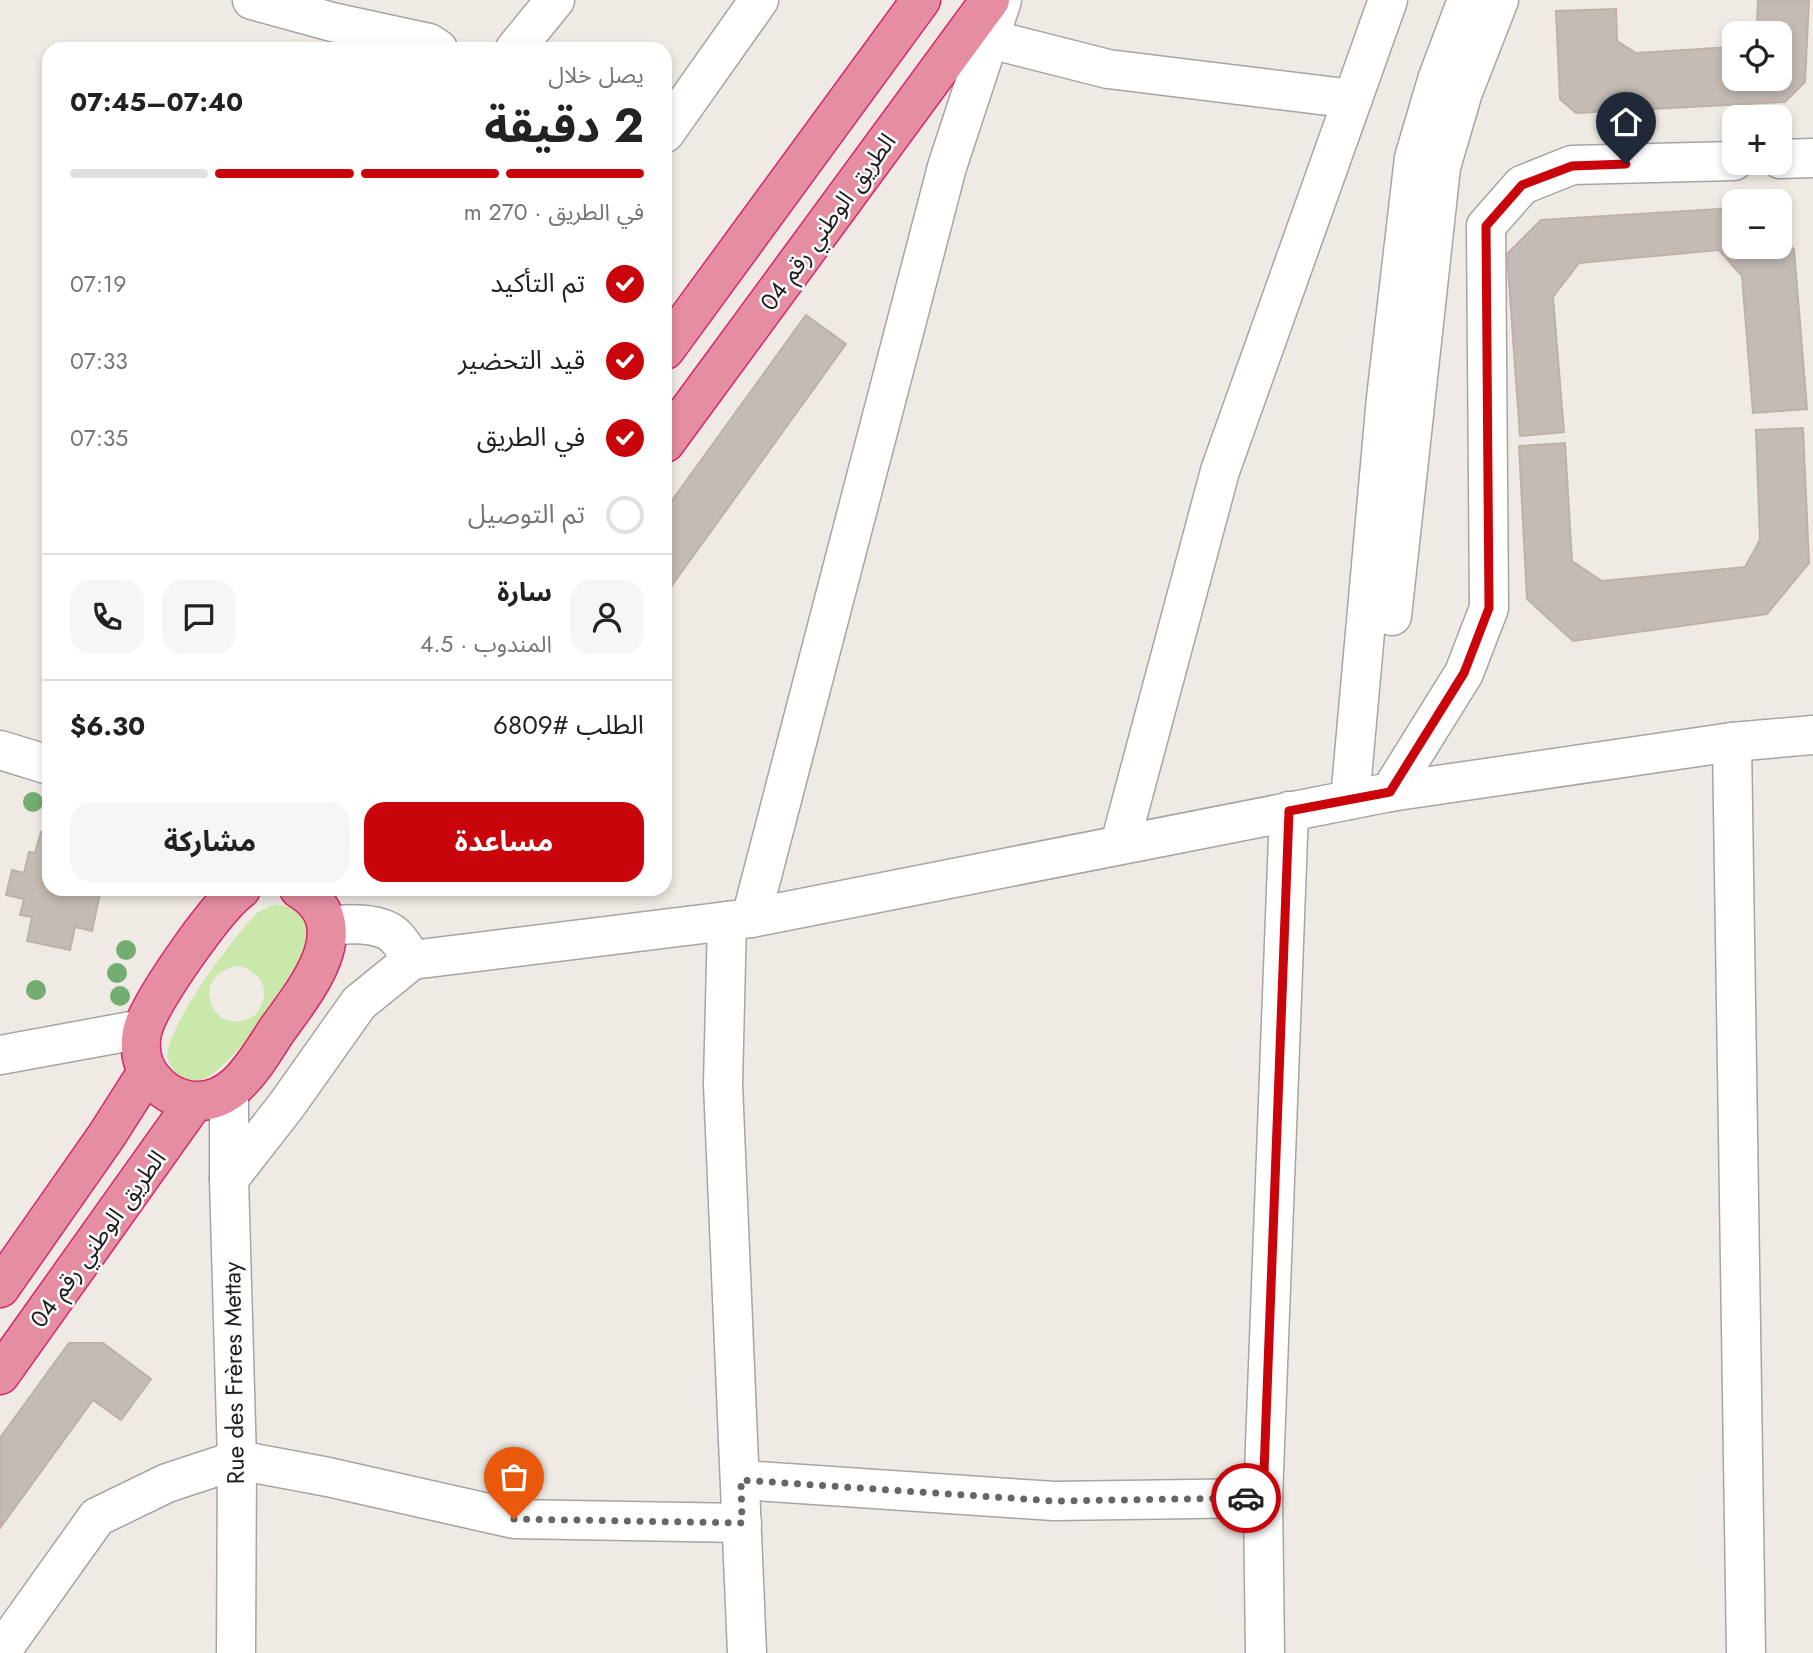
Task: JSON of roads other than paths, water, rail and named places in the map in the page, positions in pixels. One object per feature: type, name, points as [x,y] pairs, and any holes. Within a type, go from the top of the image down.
[{"type":"highway","points":[[672,340],[920,0]]},
{"type":"highway","name":"الطريق الوطني رقم 04","points":[[672,433],[990,0]]},
{"type":"highway","points":[[212,1097],[177,1098],[161,1088],[147,1072],[140,1051],[142,1029],[153,1006],[214,919],[234,896]]},
{"type":"highway","name":"الطريق الوطني رقم 04","points":[[0,1375],[212,1097],[247,1074],[315,976],[324,955],[321,904]]},
{"type":"highway","name":"الطريق الوطني رقم 04","points":[[0,1288],[107,1135],[147,1072]]},
{"type":"street","points":[[252,0],[335,11],[426,42]]},
{"type":"street","points":[[521,42],[555,0]]},
{"type":"street","points":[[672,123],[759,0]]},
{"type":"street","points":[[747,1653],[723,1084],[739,920],[947,167],[1002,0]]},
{"type":"street","points":[[1120,844],[1220,471],[1388,0]]},
{"type":"street","points":[[1371,796],[1386,397],[1413,158],[1437,80],[1467,0]]},
{"type":"street","points":[[1371,796],[1441,167],[1463,92],[1499,0]]},
{"type":"street","points":[[990,39],[1108,69],[1353,99]]},
{"type":"street","points":[[1792,159],[1813,158]]},
{"type":"street","points":[[1371,796],[1464,673],[1489,608],[1486,226],[1522,185],[1572,166],[1722,161]]},
{"type":"street","points":[[229,1180],[359,1003],[412,960],[739,920],[1371,796],[1732,742],[1813,735]]},
{"type":"street","points":[[1732,742],[1746,1653]]},
{"type":"street","points":[[0,750],[42,763]]},
{"type":"street","points":[[1265,1653],[1263,1498],[1289,811]]},
{"type":"street","points":[[321,904],[341,923],[370,926],[394,934],[412,960]]},
{"type":"street","points":[[0,1055],[142,1029]]},
{"type":"street","name":"Rue des Frères Mettay","points":[[212,1097],[229,1180],[237,1460],[236,1653]]},
{"type":"street","points":[[0,1653],[97,1517],[167,1483],[237,1460],[328,1477],[514,1519],[742,1523]]},
{"type":"street","points":[[741,1480],[1054,1501],[1263,1498]]}]
